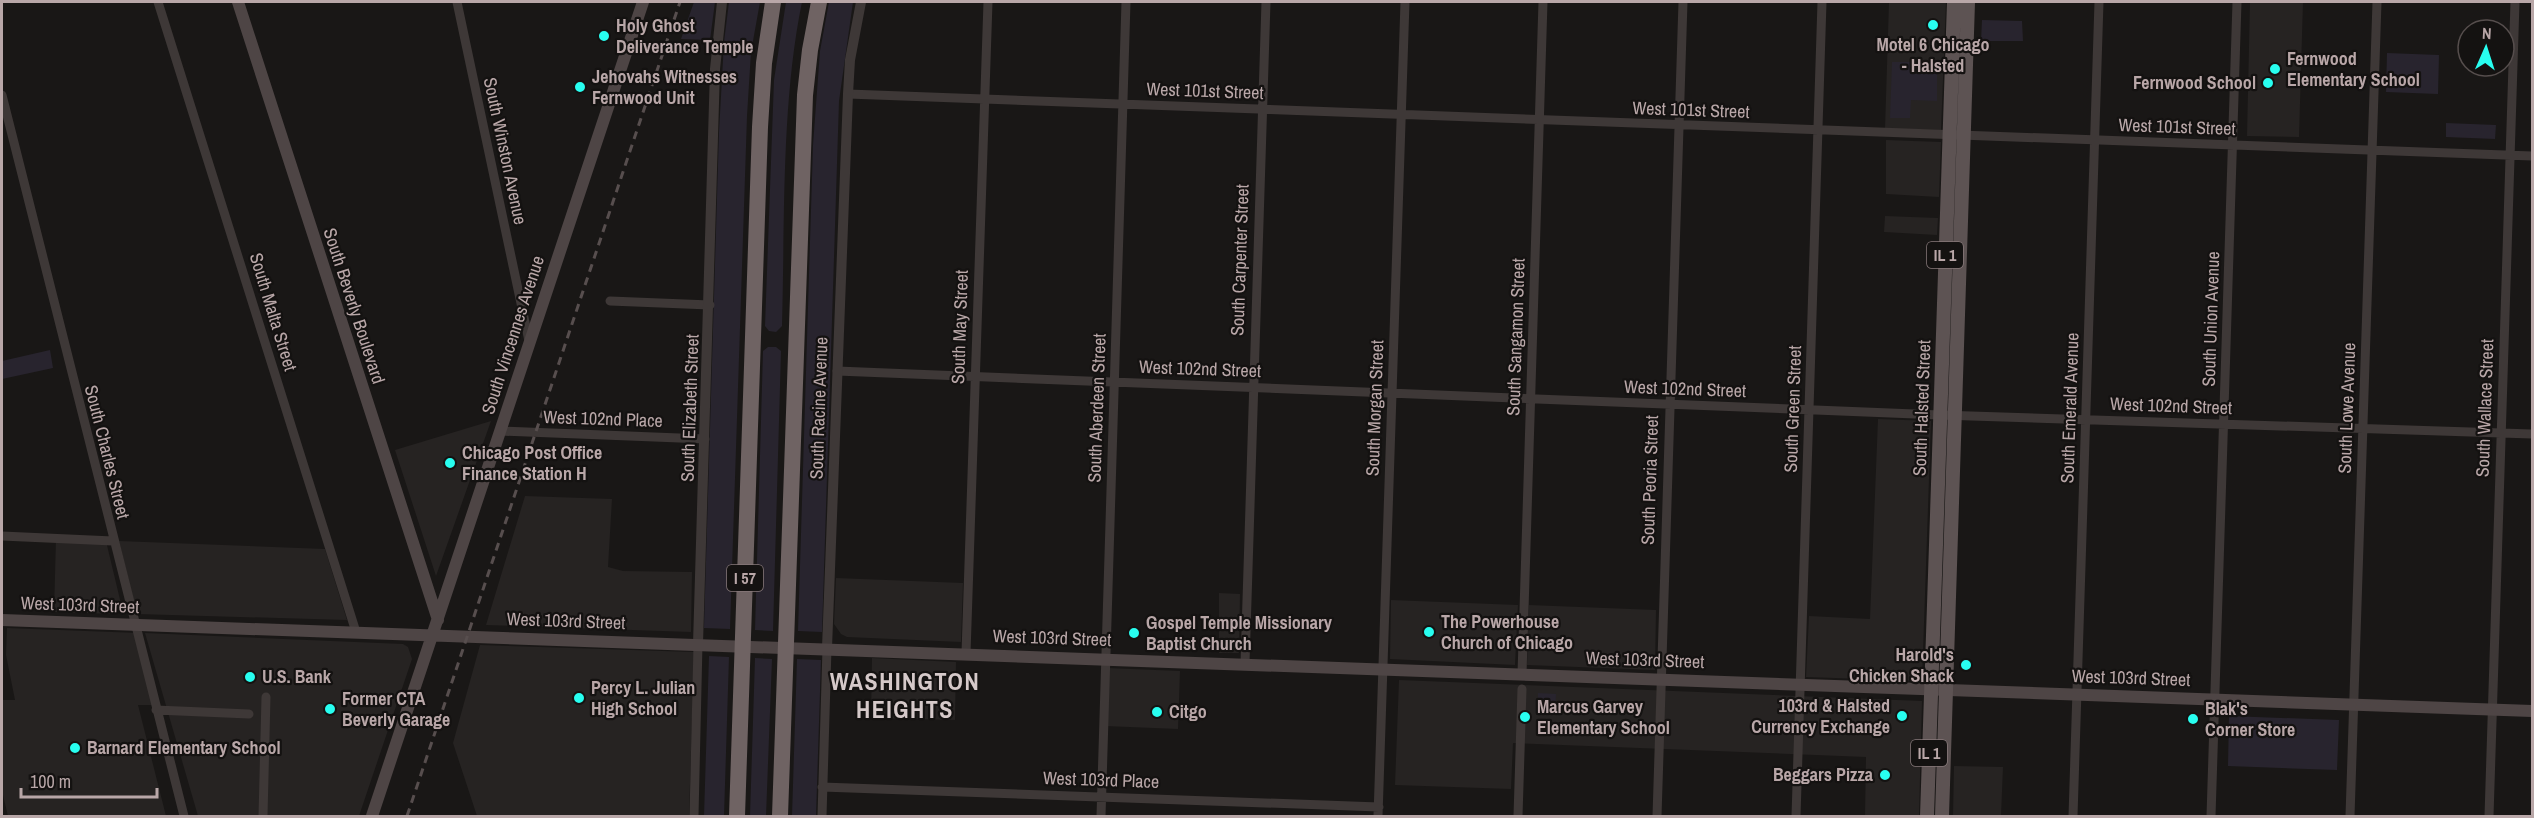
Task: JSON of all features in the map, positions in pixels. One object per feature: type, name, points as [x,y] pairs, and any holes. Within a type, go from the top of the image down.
[{"type":"highway","name":"I 57","points":[[737,816],[760,127],[764,63],[773,2]]},
{"type":"highway","name":"I 57","points":[[780,816],[805,95],[819,2]]},
{"type":"main road","name":"South Beverly Boulevard","points":[[238,2],[438,621]]},
{"type":"main road","name":"South Vincennes Avenue","points":[[372,816],[644,2]]},
{"type":"main road","name":"South Halsted Street","points":[[1928,816],[1938,689],[1956,136],[1954,2]]},
{"type":"main road","name":"South Halsted Street","points":[[1956,136],[1968,2]]},
{"type":"main road","name":"West 103rd Street","points":[[2,620],[2532,711]]},
{"type":"main road","name":"South Halsted Street","points":[[1938,689],[1942,816]]},
{"type":"street","name":"South Malta Street","points":[[158,2],[356,632]]},
{"type":"street","name":"South Winston Avenue","points":[[457,2],[530,341]]},
{"type":"street","name":"South Elizabeth Street","points":[[694,816],[715,69],[722,2]]},
{"type":"street","name":"South Racine Avenue","points":[[822,816],[848,94],[850,60],[861,2]]},
{"type":"street","name":"South May Street","points":[[966,653],[988,2]]},
{"type":"street","name":"South Aberdeen Street","points":[[1101,816],[1126,2]]},
{"type":"street","name":"South Carpenter Street","points":[[1245,663],[1266,2]]},
{"type":"street","name":"South Morgan Street","points":[[1379,812],[1405,2]]},
{"type":"street","name":"South Sangamon Street","points":[[1522,674],[1543,2]]},
{"type":"street","name":"South Peoria Street","points":[[1657,816],[1683,2]]},
{"type":"street","name":"South Green Street","points":[[1796,816],[1822,2]]},
{"type":"street","name":"South Emerald Avenue","points":[[2073,816],[2099,2]]},
{"type":"street","name":"South Union Avenue","points":[[2211,816],[2237,2]]},
{"type":"street","name":"South Lowe Avenue","points":[[2350,816],[2377,2]]},
{"type":"street","name":"South Wallace Street","points":[[2489,816],[2515,2]]},
{"type":"street","name":"West 101st Street","points":[[848,94],[2532,156]]},
{"type":"street","name":"South Charles Street","points":[[2,95],[112,541],[184,816]]},
{"type":"street","points":[[610,301],[710,305]]},
{"type":"street","name":"West 102nd Street","points":[[837,371],[1947,416],[2532,434]]},
{"type":"street","name":"West 102nd Place","points":[[500,431],[705,439]]},
{"type":"street","points":[[2,536],[112,541]]},
{"type":"street","points":[[1518,816],[1522,689]]},
{"type":"street","points":[[263,816],[266,697]]},
{"type":"street","points":[[156,710],[266,714]]},
{"type":"street","name":"West 103rd Place","points":[[822,787],[1101,796],[1379,812]]},
{"type":"shaded area","points":[[694,2],[715,2],[710,40],[681,39]]},
{"type":"shaded area","points":[[729,2],[760,2],[751,52],[747,116],[730,629],[704,628],[719,132],[724,42]]},
{"type":"shaded area","points":[[786,2],[802,2],[790,81],[784,204],[782,326],[776,332],[769,331],[765,326],[774,80]]},
{"type":"shaded area","points":[[829,2],[853,2],[839,101],[822,632],[798,631],[813,145],[820,51]]},
{"type":"shaded area","points":[[1889,2],[1946,2],[1941,130],[1885,129]]},
{"type":"shaded area","name":"Fernwood Elementary School","points":[[2250,2],[2303,2],[2299,137],[2247,136]]},
{"type":"shaded area","points":[[1982,20],[2022,21],[2023,41],[1981,41]]},
{"type":"shaded area","points":[[2387,53],[2439,55],[2438,94],[2386,92]]},
{"type":"shaded area","points":[[1892,62],[1937,62],[1937,101],[1911,100],[1910,118],[1890,118]]},
{"type":"shaded area","points":[[2446,123],[2496,125],[2495,139],[2446,137]]},
{"type":"shaded area","points":[[1886,140],[1941,142],[1939,197],[1886,194]]},
{"type":"shaded area","points":[[1885,216],[1938,218],[1937,235],[1884,232]]},
{"type":"shaded area","points":[[768,347],[776,347],[781,351],[773,631],[755,630],[763,351]]},
{"type":"shaded area","points":[[50,350],[53,368],[2,379],[2,361]]},
{"type":"shaded area","points":[[1878,419],[1931,421],[1922,681],[1806,677],[1809,616],[1870,619]]},
{"type":"shaded area","points":[[491,421],[436,576],[395,450]]},
{"type":"shaded area","points":[[525,496],[612,499],[608,567],[623,571],[692,572],[691,632],[486,625]]},
{"type":"shaded area","points":[[56,538],[106,541],[121,611],[115,614],[54,612]]},
{"type":"shaded area","points":[[119,541],[325,549],[347,620],[137,614]]},
{"type":"shaded area","points":[[836,578],[963,583],[961,642],[847,637],[841,634],[834,624]]},
{"type":"shaded area","points":[[1219,593],[1240,594],[1239,653],[1219,653]]},
{"type":"shaded area","points":[[1391,600],[1518,605],[1515,665],[1390,659]]},
{"type":"shaded area","points":[[1529,605],[1656,610],[1655,670],[1527,665]]},
{"type":"shaded area","name":"Barnard Elementary School","points":[[7,628],[139,633],[158,705],[138,705],[166,816],[8,816],[2,791],[2,700],[15,700],[6,655]]},
{"type":"shaded area","points":[[145,633],[403,644],[408,647],[412,659],[359,816],[198,816]]},
{"type":"shaded area","name":"Percy L. Julian High School","points":[[480,645],[694,652],[689,816],[477,816],[453,743]]},
{"type":"shaded area","points":[[709,656],[729,657],[724,816],[704,816]]},
{"type":"shaded area","points":[[755,658],[772,659],[766,816],[750,816]]},
{"type":"shaded area","points":[[872,658],[956,662],[955,720],[871,718]]},
{"type":"shaded area","points":[[797,659],[821,660],[816,816],[792,816]]},
{"type":"shaded area","points":[[1107,668],[1180,671],[1178,729],[1105,726]]},
{"type":"shaded area","points":[[1399,680],[1922,701],[1919,816],[1865,816],[1866,757],[1513,743],[1511,789],[1395,785]]},
{"type":"shaded area","points":[[1538,693],[1556,694],[1555,711],[1538,710]]},
{"type":"shaded area","points":[[2229,716],[2339,720],[2337,770],[2228,766]]},
{"type":"shaded area","points":[[1954,766],[2003,767],[2001,816],[1953,816]]},
{"type":"railway","points":[[407,816],[680,2]]},
{"type":"place","name":"Motel 6 Chicago - Halsted","points":[[1933,25]]},
{"type":"place","name":"Holy Ghost Deliverance Temple","points":[[604,36]]},
{"type":"place","name":"Fernwood Elementary School","points":[[2275,69]]},
{"type":"place","name":"Fernwood School","points":[[2268,83]]},
{"type":"place","name":"Jehovahs Witnesses Fernwood Unit","points":[[580,87]]},
{"type":"place","name":"Chicago Post Office Finance Station H","points":[[450,463]]},
{"type":"place","name":"The Powerhouse Church of Chicago","points":[[1429,632]]},
{"type":"place","name":"Gospel Temple Missionary Baptist Church","points":[[1134,633]]},
{"type":"place","name":"Harold's Chicken Shack","points":[[1966,665]]},
{"type":"place","name":"U.S. Bank","points":[[250,677]]},
{"type":"place","name":"Percy L. Julian High School","points":[[579,698]]},
{"type":"place","name":"Former CTA Beverly Garage","points":[[330,709]]},
{"type":"place","name":"Citgo","points":[[1157,712]]},
{"type":"place","name":"103rd & Halsted Currency Exchange","points":[[1902,716]]},
{"type":"place","name":"Marcus Garvey Elementary School","points":[[1525,717]]},
{"type":"place","name":"Blak's Corner Store","points":[[2193,719]]},
{"type":"place","name":"Barnard Elementary School","points":[[75,748]]},
{"type":"place","name":"Beggars Pizza","points":[[1885,775]]},
{"type":"district","name":"WASHINGTON HEIGHTS","points":[[905,696]]}]
